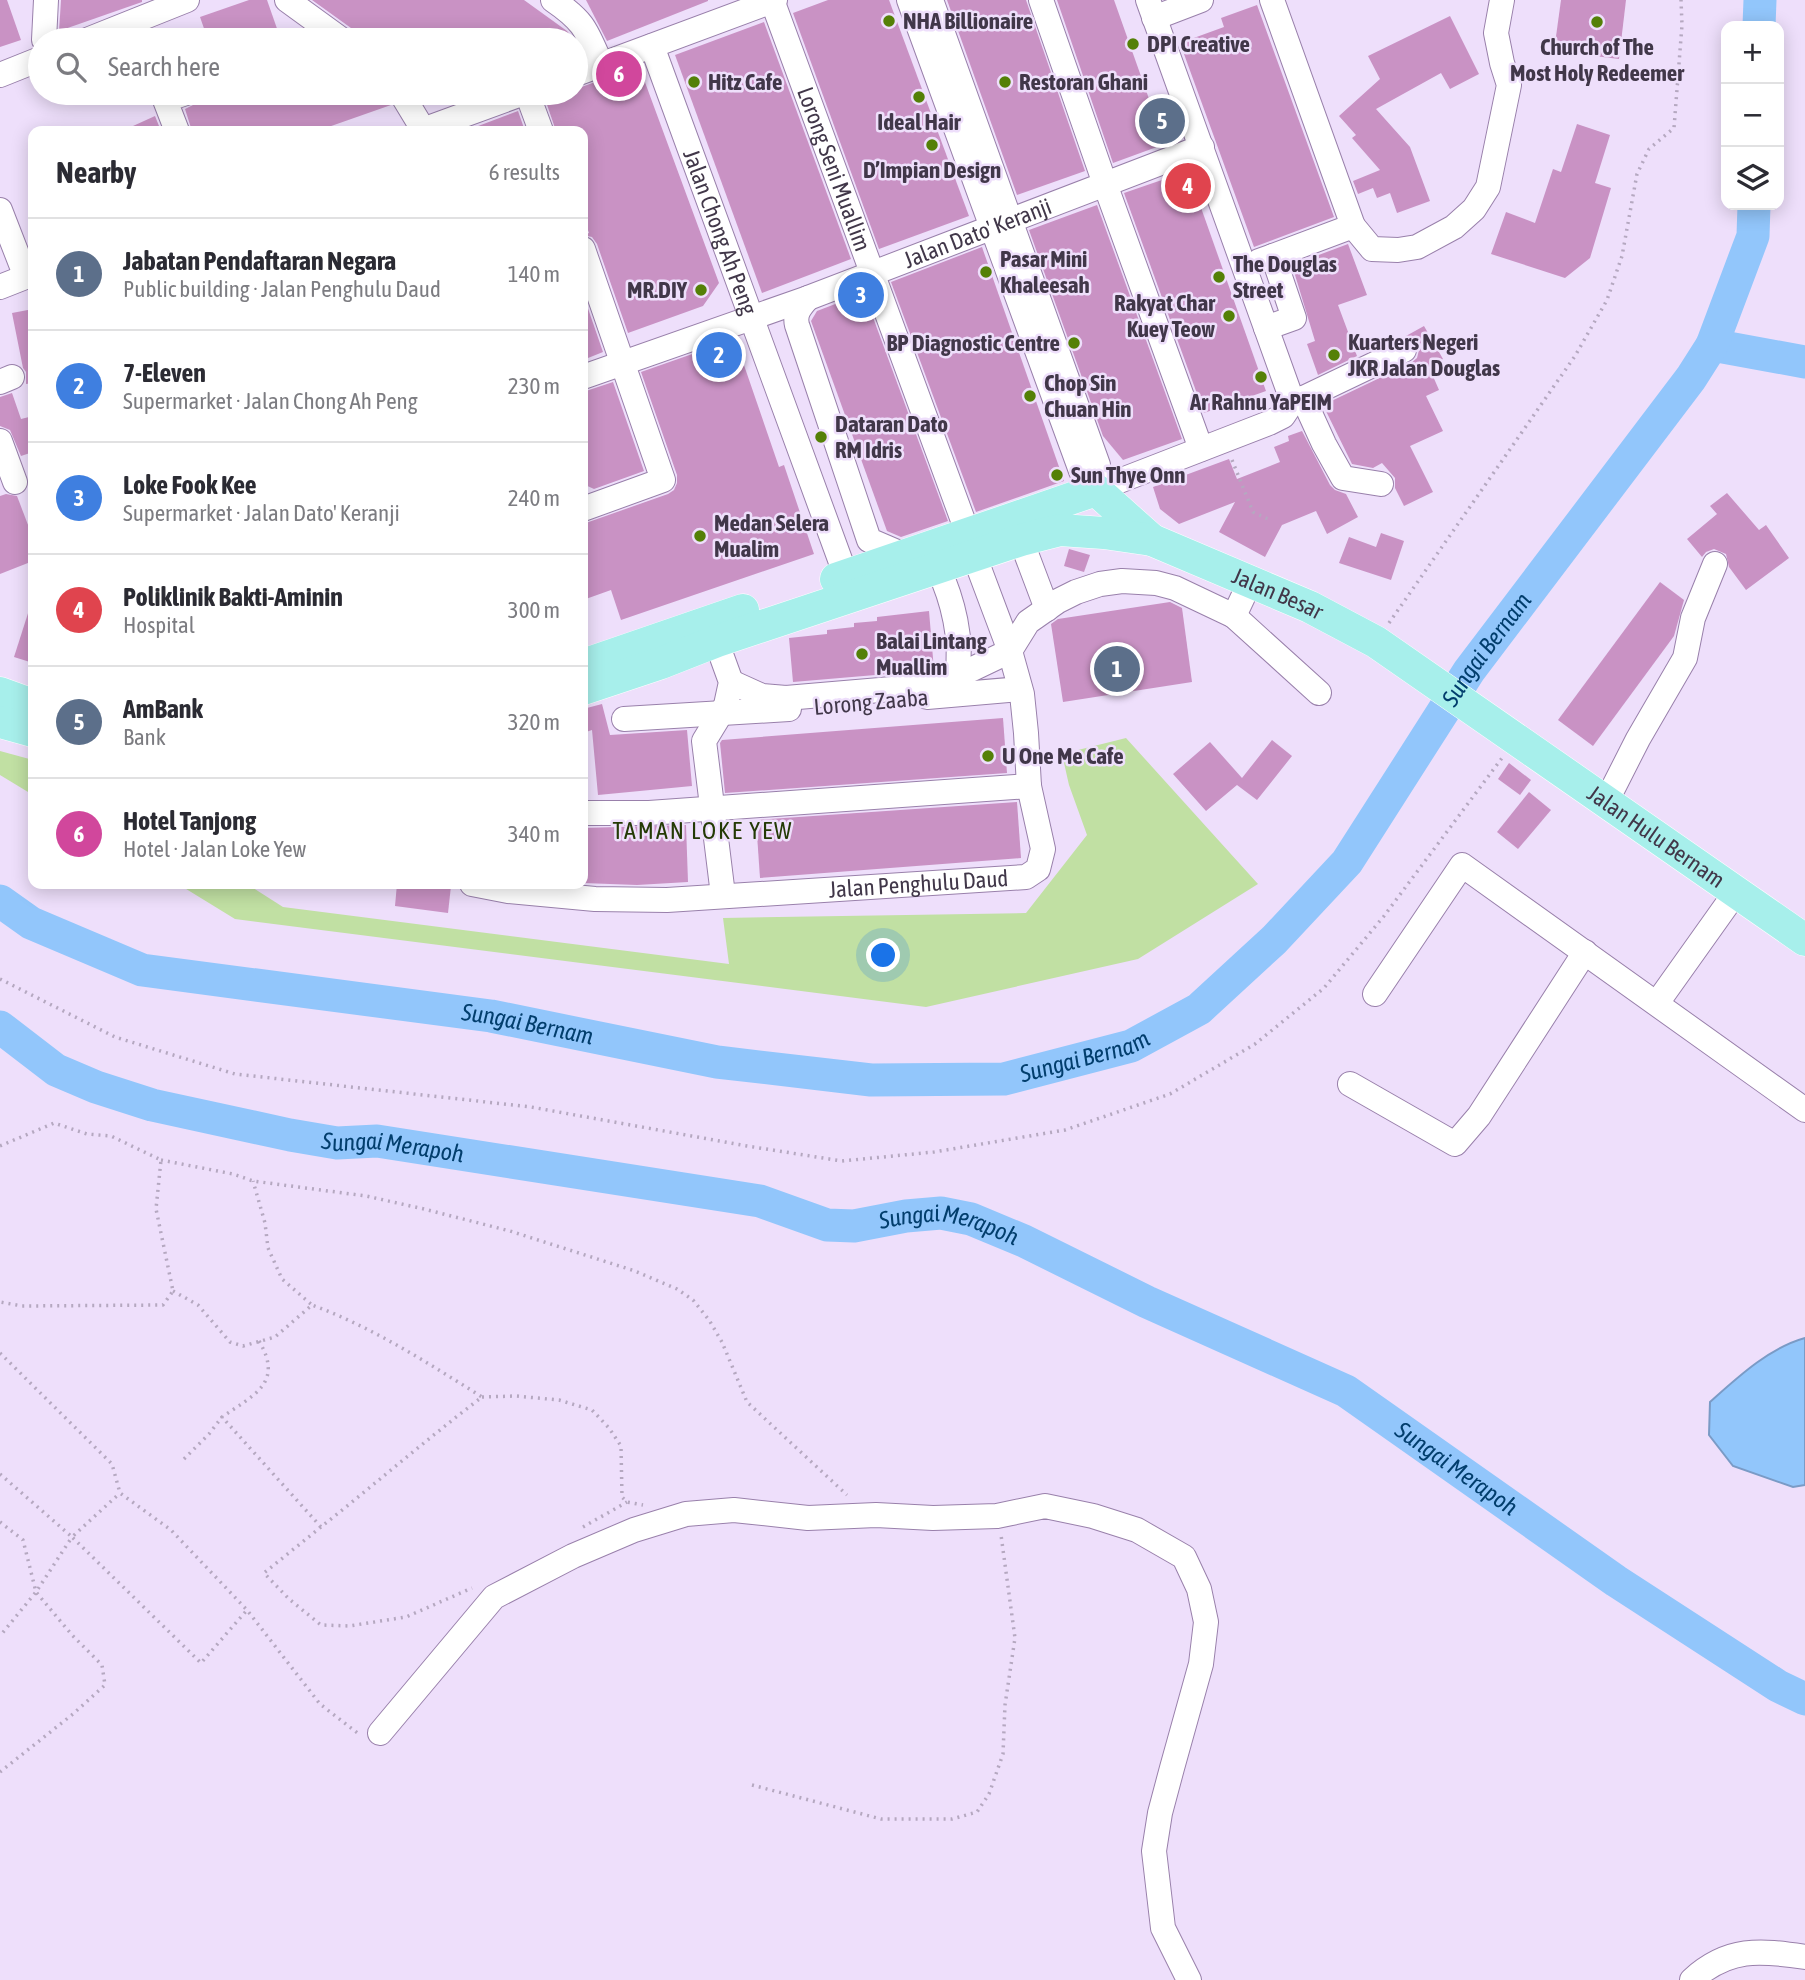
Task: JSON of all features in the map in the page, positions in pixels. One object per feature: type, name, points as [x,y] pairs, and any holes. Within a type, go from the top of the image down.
[{"type":"main road","points":[[1060,530],[1096,490]]},
{"type":"main road","points":[[1096,490],[1152,540]]},
{"type":"main road","points":[[588,664],[938,568],[971,545],[1096,490]]},
{"type":"main road","points":[[588,687],[661,663],[713,631],[904,555],[1021,540],[1060,530],[1152,540]]},
{"type":"main road","name":"Jalan Besar","points":[[1152,540],[1310,607],[1387,649],[1511,736]]},
{"type":"main road","points":[[0,693],[28,703]]},
{"type":"main road","points":[[0,722],[28,730]]},
{"type":"main road","name":"Jalan Hulu Bernam","points":[[1511,736],[1805,940]]},
{"type":"street","points":[[45,28],[46,0]]},
{"type":"street","points":[[117,28],[187,0]]},
{"type":"street","points":[[287,0],[324,28]]},
{"type":"street","points":[[553,0],[585,28]]},
{"type":"street","points":[[588,69],[773,0]]},
{"type":"street","name":"Lorong Seni Muallim","points":[[773,0],[971,545]]},
{"type":"street","points":[[909,0],[1000,224]]},
{"type":"street","points":[[931,0],[1000,224],[1081,471],[1096,490],[1269,423],[1283,416],[1297,401],[1404,350]]},
{"type":"street","points":[[1041,0],[1105,184],[1213,445]]},
{"type":"street","points":[[1201,0],[1151,9],[1288,389],[1343,478],[1381,484]]},
{"type":"street","points":[[1272,0],[1353,226],[1372,249],[1398,250],[1417,247],[1454,227],[1474,209],[1488,187],[1509,85],[1496,33],[1502,0]]},
{"type":"street","points":[[588,34],[601,64]]},
{"type":"street","name":"Jalan Chong Ah Peng","points":[[652,46],[846,576]]},
{"type":"street","points":[[0,75],[28,64]]},
{"type":"street","points":[[166,105],[175,126]]},
{"type":"street","points":[[408,105],[420,126]]},
{"type":"street","points":[[437,126],[493,105]]},
{"type":"street","points":[[531,105],[539,126]]},
{"type":"street","name":"Jalan Dato' Keranji","points":[[588,375],[808,298],[1202,147]]},
{"type":"street","points":[[0,210],[28,272]]},
{"type":"street","points":[[1245,265],[1353,226]]},
{"type":"street","points":[[1266,328],[1294,318],[1273,256]]},
{"type":"street","points":[[588,263],[663,480],[588,507]]},
{"type":"street","points":[[0,287],[28,277]]},
{"type":"street","points":[[808,298],[799,308],[795,319],[869,540],[904,555]]},
{"type":"street","points":[[795,435],[830,423]]},
{"type":"street","points":[[0,441],[16,482]]},
{"type":"street","points":[[1021,540],[1046,609]]},
{"type":"street","name":"Jalan Penghulu Daud","points":[[497,889],[595,900],[667,900],[1026,877],[1038,869],[1042,849],[1029,786],[1027,733],[1020,689],[1010,651],[971,545]]},
{"type":"street","points":[[1606,802],[1638,739],[1685,658],[1693,618],[1715,564]]},
{"type":"street","points":[[938,568],[951,602],[960,657],[957,676]]},
{"type":"street","points":[[731,682],[762,696],[786,698],[939,685],[1010,651],[1028,622],[1076,592],[1100,584],[1133,582],[1156,583],[1175,588],[1234,615],[1319,693]]},
{"type":"street","points":[[1234,615],[1250,582]]},
{"type":"street","points":[[713,631],[731,682],[729,696],[721,715],[705,741],[723,895]]},
{"type":"street","name":"Lorong Zaaba","points":[[624,719],[721,715],[1020,689]]},
{"type":"street","points":[[588,813],[649,813],[1029,786]]},
{"type":"street","points":[[1375,994],[1462,865],[1805,1110]]},
{"type":"street","points":[[1657,1003],[1736,892]]},
{"type":"street","points":[[1350,1084],[1455,1144],[1479,1116],[1585,952]]},
{"type":"street","points":[[380,1733],[494,1597],[573,1556],[634,1530],[686,1514],[734,1510],[808,1518],[876,1515],[933,1518],[997,1516],[1045,1506],[1093,1516],[1137,1530],[1184,1557],[1199,1589],[1206,1622],[1201,1664],[1160,1813],[1154,1851],[1163,1928],[1189,1980]]},
{"type":"street","points":[[1692,1980],[1716,1963],[1743,1953],[1763,1951],[1805,1957]]},
{"type":"path","points":[[1387,649],[1575,356],[1606,300],[1622,256],[1637,174],[1649,149],[1674,128],[1682,25],[1681,0]]},
{"type":"path","points":[[1213,445],[1253,512],[1270,520]]},
{"type":"path","points":[[0,979],[115,1037],[235,1074],[531,1107],[842,1161],[934,1152],[1065,1130],[1170,1094],[1255,1044],[1324,988],[1384,916],[1511,736]]},
{"type":"path","points":[[0,1146],[54,1123],[88,1134],[111,1136],[161,1160],[233,1174],[253,1181],[366,1196],[498,1228],[635,1271],[677,1289],[693,1300],[722,1342],[747,1402],[828,1480],[876,1515]]},
{"type":"path","points":[[0,1302],[22,1306],[163,1305],[173,1291],[156,1209],[161,1160]]},
{"type":"path","points":[[253,1181],[265,1223],[268,1248],[282,1279],[313,1305],[350,1321],[482,1397],[516,1396],[559,1400],[592,1410],[621,1446],[622,1497],[627,1502],[650,1507]]},
{"type":"path","points":[[173,1291],[198,1305],[230,1342],[243,1346],[275,1336],[313,1305]]},
{"type":"path","points":[[184,1459],[222,1417],[251,1397],[268,1379],[269,1358],[259,1341]]},
{"type":"path","points":[[0,1353],[112,1464],[120,1493],[172,1530],[247,1610],[320,1704],[360,1735],[380,1733]]},
{"type":"path","points":[[474,1588],[406,1617],[349,1626],[321,1625],[289,1599],[264,1573],[375,1485],[431,1435],[482,1397]]},
{"type":"path","points":[[222,1417],[321,1527]]},
{"type":"path","points":[[0,1474],[72,1537],[201,1663],[247,1610]]},
{"type":"path","points":[[0,1636],[36,1592],[72,1537],[120,1493]]},
{"type":"path","points":[[582,1527],[627,1502]]},
{"type":"path","points":[[752,1785],[881,1819],[952,1819],[977,1812],[989,1794],[1003,1754],[1005,1705],[1015,1638],[1004,1549],[997,1516]]},
{"type":"path","points":[[0,1522],[23,1539],[36,1592],[72,1635],[102,1665],[105,1685],[74,1714],[0,1772]]},
{"type":"green space","points":[[1126,738],[1258,884],[1138,959],[926,1007],[235,919],[186,889],[255,889],[283,907],[729,964],[723,918],[1026,913],[1087,835],[1069,785],[1062,754]]},
{"type":"green space","points":[[0,751],[28,759],[28,792],[0,775]]},
{"type":"water","points":[[1805,1338],[1805,1485],[1793,1487],[1733,1466],[1709,1435],[1710,1402],[1767,1356]]},
{"type":"building","points":[[0,0],[7,0],[21,40],[0,47]]},
{"type":"building","points":[[61,0],[142,0],[68,28],[59,28]]},
{"type":"building","points":[[249,0],[267,0],[277,28],[204,28],[200,17]]},
{"type":"building","points":[[312,0],[524,0],[563,28],[351,28]]},
{"type":"building","points":[[586,0],[708,0],[708,1],[607,41]]},
{"type":"building","points":[[828,0],[889,0],[969,216],[879,249],[793,13]]},
{"type":"building","points":[[947,0],[1026,0],[1085,171],[1017,195]]},
{"type":"building","points":[[1057,0],[1114,0],[1165,144],[1113,163]]},
{"type":"building","points":[[1561,0],[1626,0],[1619,59],[1554,51]]},
{"type":"building","points":[[1257,5],[1334,217],[1254,247],[1180,43],[1224,27],[1221,18]]},
{"type":"building","points":[[1450,16],[1479,74],[1450,89],[1441,73],[1376,109],[1410,147],[1430,201],[1397,213],[1390,193],[1377,198],[1373,188],[1358,194],[1353,181],[1380,170],[1352,138],[1356,135],[1339,116],[1380,79],[1368,56]]},
{"type":"building","points":[[764,22],[851,259],[762,293],[675,55]]},
{"type":"building","points":[[639,66],[719,283],[703,306],[628,333],[597,244],[588,236],[588,126],[554,126],[547,105],[588,105],[588,85]]},
{"type":"building","points":[[193,105],[391,105],[331,126],[190,126],[185,109]]},
{"type":"building","points":[[518,111],[523,126],[478,126]]},
{"type":"building","points":[[155,116],[159,126],[133,126]]},
{"type":"building","points":[[1577,124],[1610,135],[1595,183],[1611,188],[1590,258],[1565,278],[1491,254],[1506,212],[1535,223],[1553,169],[1561,172]]},
{"type":"building","points":[[1188,171],[1266,391],[1204,413],[1124,193]]},
{"type":"building","points":[[1097,205],[1182,439],[1123,460],[1103,436],[1029,230]]},
{"type":"building","points":[[1348,244],[1367,295],[1338,305],[1357,356],[1318,375],[1307,344],[1315,341],[1292,265]]},
{"type":"building","points":[[982,247],[1064,481],[976,512],[891,282]]},
{"type":"building","points":[[864,293],[948,521],[901,537],[887,531],[811,321],[817,311]]},
{"type":"building","points":[[588,308],[603,352],[588,358]]},
{"type":"building","points":[[28,310],[28,384],[26,384],[26,372],[12,313]]},
{"type":"building","points":[[1424,326],[1443,359],[1429,367],[1439,390],[1426,396],[1443,431],[1410,446],[1433,492],[1404,506],[1395,488],[1395,478],[1382,463],[1373,468],[1352,464],[1323,405],[1411,363],[1417,358],[1419,350],[1417,343],[1406,336]]},
{"type":"building","points":[[735,339],[779,467],[784,465],[814,554],[621,620],[611,590],[588,598],[588,522],[668,494],[674,490],[677,483],[677,475],[641,372]]},
{"type":"building","points":[[613,382],[644,471],[594,489],[588,486],[588,390]]},
{"type":"building","points":[[12,393],[21,419],[28,417],[28,454],[21,456],[10,430],[0,426],[0,397]]},
{"type":"building","points":[[1302,431],[1330,485],[1346,494],[1358,517],[1327,534],[1316,511],[1282,525],[1265,557],[1219,532],[1235,502],[1179,524],[1160,509],[1153,487],[1229,459],[1237,479],[1280,462],[1274,447],[1289,441],[1288,436]]},
{"type":"building","points":[[1727,493],[1759,530],[1766,525],[1789,558],[1746,590],[1729,567],[1726,554],[1714,549],[1702,557],[1687,539],[1717,514],[1710,506]]},
{"type":"building","points":[[0,496],[17,496],[28,525],[28,563],[0,574]]},
{"type":"building","points":[[1381,533],[1404,541],[1391,580],[1339,563],[1349,537],[1376,547]]},
{"type":"building","points":[[1069,549],[1090,555],[1084,572],[1064,566]]},
{"type":"building","points":[[1660,582],[1684,600],[1674,636],[1593,746],[1558,720]]},
{"type":"building","points":[[1170,602],[1182,608],[1192,682],[1063,702],[1051,624],[1058,619]]},
{"type":"building","name":"Balai Lintang Muallim","points":[[929,611],[934,670],[793,682],[789,638],[827,634],[827,630],[854,627],[854,623],[877,621],[877,617]]},
{"type":"building","points":[[28,613],[28,661],[14,657]]},
{"type":"building","points":[[602,704],[610,735],[687,730],[692,786],[598,795],[592,730],[588,731],[588,708]]},
{"type":"building","points":[[1003,718],[1007,773],[725,793],[720,743],[722,740]]},
{"type":"building","points":[[1272,740],[1292,756],[1257,800],[1237,785],[1206,811],[1173,774],[1210,742],[1242,778]]},
{"type":"building","points":[[1509,763],[1531,780],[1520,795],[1498,779]]},
{"type":"building","points":[[1529,792],[1551,810],[1518,849],[1497,832]]},
{"type":"building","points":[[1017,802],[1021,858],[760,878],[756,820]]},
{"type":"building","points":[[686,825],[688,882],[637,885],[588,883],[588,828]]},
{"type":"building","points":[[397,889],[451,889],[448,913],[395,906]]},
{"type":"waterway","name":"Sungai Bernam","points":[[1759,21],[1760,0]]},
{"type":"waterway","name":"Sungai Bernam","points":[[0,901],[31,923],[142,970],[491,1016],[717,1062],[871,1080],[1004,1079],[1131,1046],[1199,1009],[1274,940],[1347,862],[1469,671],[1691,378],[1712,345],[1753,236],[1754,210]]},
{"type":"waterway","points":[[1712,345],[1805,362]]},
{"type":"waterway","name":"Sungai Merapoh","points":[[0,1027],[56,1070],[96,1087],[152,1105],[290,1135],[337,1143],[377,1141],[760,1201],[827,1225],[854,1226],[906,1216],[941,1213],[971,1219],[1346,1391],[1616,1581],[1778,1686],[1805,1699]]},
{"type":"place","name":"NHA Billionaire","points":[[889,21]]},
{"type":"place","name":"Church of The Most Holy Redeemer","points":[[1597,22]]},
{"type":"place","name":"DPI Creative","points":[[1133,44]]},
{"type":"place","name":"Hotel Tanjong","points":[[619,74]]},
{"type":"place","name":"Hitz Cafe","points":[[694,82]]},
{"type":"place","name":"Restoran Ghani","points":[[1005,82]]},
{"type":"place","name":"Ideal Hair","points":[[919,97]]},
{"type":"place","name":"AmBank","points":[[1162,121]]},
{"type":"place","name":"D’Impian Design","points":[[932,145]]},
{"type":"place","name":"Poliklinik Bakti-Aminin","points":[[1188,186]]},
{"type":"place","name":"Pasar Mini Khaleesah","points":[[986,272]]},
{"type":"place","name":"The Douglas Street","points":[[1219,277]]},
{"type":"place","name":"MR.DIY","points":[[701,290]]},
{"type":"place","name":"Loke Fook Kee","points":[[861,295]]},
{"type":"place","name":"Rakyat Char Kuey Teow","points":[[1229,316]]},
{"type":"place","name":"BP Diagnostic Centre","points":[[1074,343]]},
{"type":"place","name":"7-Eleven","points":[[719,355]]},
{"type":"place","name":"Kuarters Negeri JKR Jalan Douglas","points":[[1334,355]]},
{"type":"place","name":"Ar Rahnu YaPEIM","points":[[1261,377]]},
{"type":"place","name":"Chop Sin Chuan Hin","points":[[1030,396]]},
{"type":"place","name":"Dataran Dato RM Idris","points":[[821,437]]},
{"type":"place","name":"Sun Thye Onn","points":[[1057,475]]},
{"type":"place","name":"Medan Selera Mualim","points":[[700,536]]},
{"type":"place","name":"Balai Lintang Muallim","points":[[862,654]]},
{"type":"place","name":"Jabatan Pendaftaran Negara","points":[[1117,669]]},
{"type":"place","name":"U One Me Cafe","points":[[988,756]]},
{"type":"district","name":"TAMAN LOKE YEW","points":[[703,831]]}]
